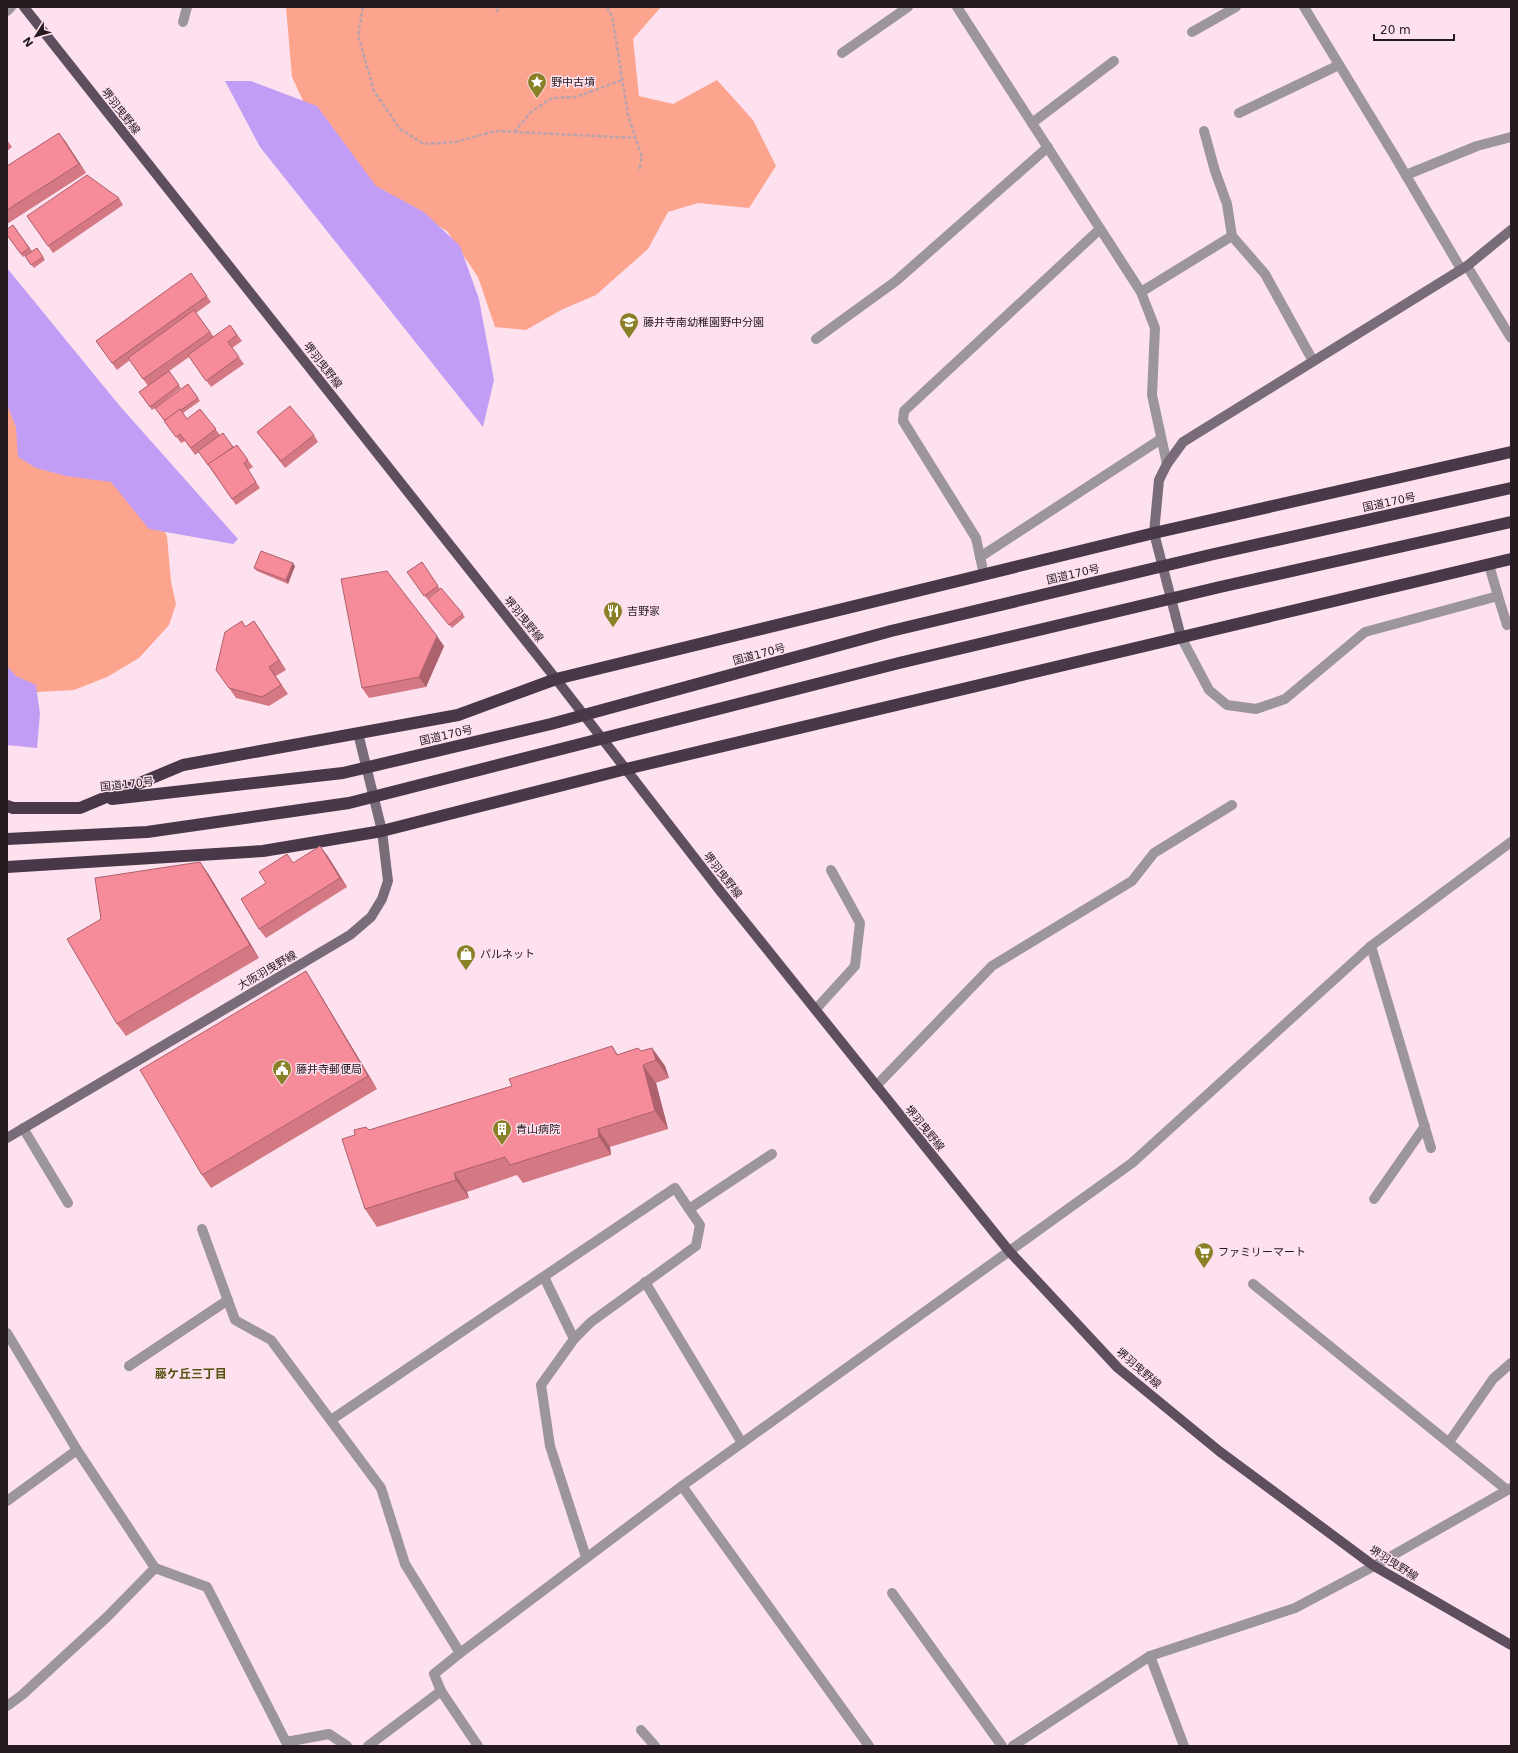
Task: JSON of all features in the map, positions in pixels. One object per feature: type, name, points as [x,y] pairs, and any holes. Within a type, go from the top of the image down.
[{"type":"highway","points":[[7,806],[13,808],[80,808],[183,765],[458,715],[556,679],[1154,533],[1511,452]]},
{"type":"highway","name":"国道170号","points":[[7,802],[95,801],[344,773],[551,724],[899,629],[1214,554],[1511,488]]},
{"type":"highway","points":[[7,839],[147,832],[349,803],[899,663],[1220,587],[1511,522]]},
{"type":"highway","points":[[7,867],[263,851],[382,831],[626,769],[1511,559]]},
{"type":"main road","name":"堺羽曳野線","points":[[24,7],[556,679],[720,892],[816,1009],[1009,1251],[1118,1368],[1219,1451],[1374,1566],[1511,1645]]},
{"type":"main road","points":[[1181,638],[1154,533],[1159,480],[1167,464],[1183,442],[1464,267],[1511,230]]},
{"type":"main road","name":"大阪羽曳野線","points":[[7,1138],[350,936],[371,917],[382,899],[388,881],[382,831],[358,733]]},
{"type":"street","points":[[7,11],[11,7]]},
{"type":"street","points":[[182,22],[187,7]]},
{"type":"street","points":[[842,53],[908,7]]},
{"type":"street","points":[[957,7],[1141,292],[1155,328],[1152,396],[1167,464]]},
{"type":"street","points":[[1192,32],[1236,7]]},
{"type":"street","points":[[1304,7],[1406,175],[1511,338]]},
{"type":"street","points":[[1032,123],[1114,61]]},
{"type":"street","points":[[1239,113],[1339,65]]},
{"type":"street","points":[[1204,131],[1215,171],[1227,204],[1232,236],[1264,274],[1313,361]]},
{"type":"street","points":[[1406,175],[1477,146],[1511,137]]},
{"type":"street","points":[[816,339],[896,281],[1048,147]]},
{"type":"street","points":[[984,575],[976,538],[903,421],[904,411],[1100,229]]},
{"type":"street","points":[[1141,292],[1232,236]]},
{"type":"street","points":[[980,557],[1161,439]]},
{"type":"street","points":[[1489,564],[1507,624]]},
{"type":"street","points":[[1181,638],[1209,690],[1227,705],[1256,709],[1285,698],[1365,632],[1498,596]]},
{"type":"street","points":[[876,1086],[992,966],[1132,881],[1154,853],[1232,805]]},
{"type":"street","points":[[478,1746],[441,1691],[434,1674],[586,1557],[682,1486],[1132,1163],[1371,946],[1511,842]]},
{"type":"street","points":[[816,1009],[855,966],[860,923],[831,870]]},
{"type":"street","points":[[1371,946],[1431,1148]]},
{"type":"street","points":[[1374,1199],[1424,1126]]},
{"type":"street","points":[[23,1128],[68,1203]]},
{"type":"street","points":[[689,1209],[772,1154]]},
{"type":"street","points":[[331,1420],[675,1188],[700,1225],[696,1246],[590,1322],[574,1339],[542,1385],[550,1446],[586,1557]]},
{"type":"street","points":[[202,1229],[235,1320],[271,1340],[381,1488],[405,1564],[460,1653]]},
{"type":"street","points":[[544,1277],[574,1339]]},
{"type":"street","points":[[645,1282],[742,1443]]},
{"type":"street","points":[[1012,1746],[1150,1656],[1294,1608],[1374,1566],[1509,1489],[1253,1284]]},
{"type":"street","points":[[129,1366],[228,1300]]},
{"type":"street","points":[[7,1333],[76,1450],[155,1568],[207,1587],[286,1742],[329,1734],[347,1746]]},
{"type":"street","points":[[1449,1442],[1493,1380],[1511,1363]]},
{"type":"street","points":[[7,1500],[76,1450]]},
{"type":"street","points":[[682,1486],[869,1746]]},
{"type":"street","points":[[7,1706],[22,1695],[107,1617],[155,1568]]},
{"type":"street","points":[[892,1593],[1002,1746]]},
{"type":"street","points":[[1150,1656],[1184,1746]]},
{"type":"street","points":[[368,1746],[441,1691]]},
{"type":"street","points":[[641,1730],[655,1746]]},
{"type":"path","points":[[363,7],[358,35],[374,91],[400,130],[424,144],[455,142],[496,131],[636,138]]},
{"type":"path","points":[[496,12],[500,7]]},
{"type":"path","points":[[607,7],[612,16],[628,115],[642,157],[640,172]]},
{"type":"path","points":[[514,132],[531,112],[552,98],[576,97],[622,80]]},
{"type":"shaded area","points":[[286,7],[661,7],[633,39],[639,96],[673,104],[717,80],[753,120],[776,166],[749,208],[698,203],[668,212],[648,249],[596,295],[561,310],[526,330],[495,327],[478,277],[447,231],[368,187],[318,133],[292,77]]},
{"type":"shaded area","points":[[225,81],[251,81],[317,106],[376,186],[424,212],[460,246],[479,299],[494,380],[483,427],[260,147]]},
{"type":"shaded area","points":[[7,268],[119,405],[238,539],[233,544],[149,529],[111,482],[66,476],[36,468],[18,457],[16,427],[7,405]]},
{"type":"shaded area","points":[[7,374],[148,501],[167,536],[171,582],[176,604],[169,625],[139,658],[107,677],[74,690],[37,692],[7,689]]},
{"type":"shaded area","points":[[7,666],[16,676],[36,685],[40,714],[37,748],[7,745]]},
{"type":"building","points":[[59,133],[79,164],[7,210],[7,166]]},
{"type":"building","points":[[87,175],[119,198],[48,246],[27,216]]},
{"type":"building","points":[[13,225],[29,248],[21,254],[7,235],[7,229]]},
{"type":"building","points":[[37,248],[43,257],[31,265],[25,256]]},
{"type":"building","points":[[191,273],[207,296],[112,363],[96,341]]},
{"type":"building","points":[[194,310],[210,332],[143,379],[128,358]]},
{"type":"building","points":[[230,325],[237,335],[228,342],[239,357],[206,381],[188,355]]},
{"type":"building","points":[[169,371],[179,385],[150,407],[139,392]]},
{"type":"building","points":[[188,384],[198,398],[181,410],[180,409],[165,421],[155,408]]},
{"type":"building","points":[[290,406],[314,435],[281,461],[257,432]]},
{"type":"building","points":[[180,409],[187,419],[200,409],[216,429],[191,448],[180,434],[176,437],[164,421]]},
{"type":"building","points":[[223,433],[233,447],[208,465],[198,451]]},
{"type":"building","points":[[237,445],[248,460],[244,463],[256,482],[232,499],[208,464]]},
{"type":"building","points":[[261,551],[293,563],[286,580],[254,568]]},
{"type":"building","points":[[422,562],[438,586],[424,596],[407,572]]},
{"type":"building","points":[[387,571],[437,636],[419,677],[362,688],[341,579]]},
{"type":"building","points":[[441,588],[463,614],[449,625],[428,599]]},
{"type":"building","points":[[242,621],[245,627],[254,621],[279,660],[269,667],[281,685],[262,697],[229,688],[216,670],[225,632]]},
{"type":"building","points":[[320,846],[340,878],[259,929],[241,899],[266,883],[259,872],[287,854],[293,863]]},
{"type":"building","points":[[200,862],[250,945],[117,1024],[67,939],[101,919],[95,878]]},
{"type":"building","points":[[306,971],[368,1076],[202,1175],[140,1070]]},
{"type":"building","name":"青山病院","points":[[612,1046],[617,1055],[638,1048],[641,1051],[652,1048],[656,1060],[643,1065],[655,1111],[598,1129],[599,1137],[510,1165],[505,1157],[454,1173],[456,1180],[365,1209],[342,1139],[355,1135],[354,1130],[366,1127],[369,1130],[512,1086],[509,1079]]},
{"type":"place","name":"野中古墳","points":[[537,99]]},
{"type":"place","name":"藤井寺南幼稚園野中分園","points":[[629,339]]},
{"type":"place","name":"吉野家","points":[[613,628]]},
{"type":"place","name":"パルネット","points":[[466,971]]},
{"type":"place","name":"藤井寺郵便局","points":[[282,1086]]},
{"type":"place","name":"青山病院","points":[[502,1146]]},
{"type":"place","name":"ファミリーマート","points":[[1204,1269]]},
{"type":"district","name":"藤ケ丘三丁目","points":[[191,1374]]}]
